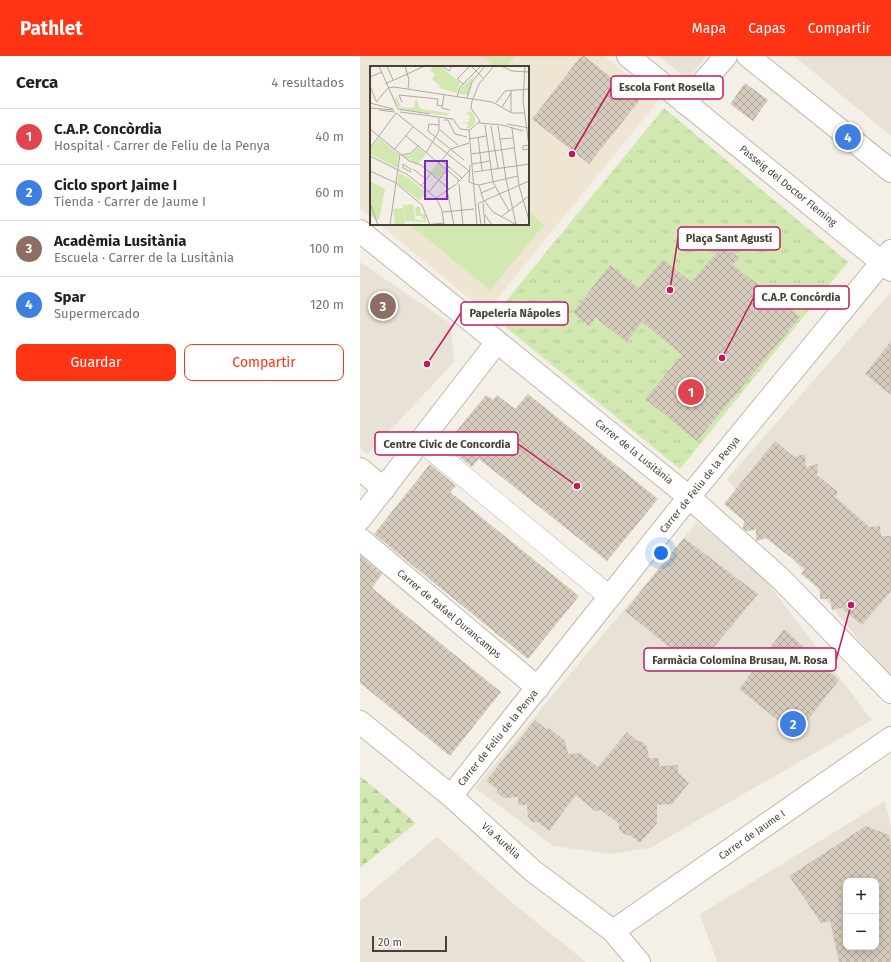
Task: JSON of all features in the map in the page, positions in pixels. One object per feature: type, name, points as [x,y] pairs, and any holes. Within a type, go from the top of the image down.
[{"type":"street","name":"Passeig del Doctor Fleming","points":[[628,56],[888,261]]},
{"type":"street","points":[[685,102],[726,56]]},
{"type":"street","points":[[748,56],[891,171]]},
{"type":"street","name":"Carrer de la Lusitània","points":[[360,231],[689,497],[781,579],[891,692]]},
{"type":"street","name":"Carrer de Feliu de la Penya","points":[[451,796],[689,497],[888,261]]},
{"type":"street","points":[[360,519],[497,342]]},
{"type":"street","points":[[420,441],[610,597]]},
{"type":"street","points":[[360,469],[384,489]]},
{"type":"street","name":"Carrer de Rafael Durancamps","points":[[360,539],[538,688]]},
{"type":"street","name":"Via Aurèlia","points":[[360,722],[451,796],[533,870],[613,930],[639,962]]},
{"type":"street","name":"Carrer de Jaume I","points":[[613,930],[891,738]]},
{"type":"shaded area","points":[[360,56],[604,56],[659,100],[486,312],[380,225],[529,225],[529,66],[370,66],[370,216],[360,208]]},
{"type":"shaded area","points":[[659,56],[706,56],[688,80]]},
{"type":"shaded area","points":[[794,56],[891,56],[891,136]]},
{"type":"shaded area","points":[[360,262],[451,324],[454,362],[368,454],[360,448]]},
{"type":"shaded area","points":[[891,292],[891,679],[727,479]]},
{"type":"shaded area","points":[[697,522],[764,578],[872,720],[650,848],[612,854],[553,846],[475,788]]},
{"type":"shaded area","points":[[885,801],[891,827],[891,962],[717,962],[700,914]]},
{"type":"shaded area","points":[[437,837],[521,910],[586,962],[360,962],[360,901]]},
{"type":"green space","points":[[482,56],[515,56],[507,66],[495,66]]},
{"type":"green space","points":[[664,108],[848,262],[680,469],[493,317]]},
{"type":"green space","points":[[529,212],[544,225],[490,290],[410,225],[529,225]]},
{"type":"green space","points":[[360,776],[416,823],[360,868]]},
{"type":"building","points":[[581,56],[584,56],[640,100],[589,164],[532,119]]},
{"type":"building","points":[[745,83],[768,100],[753,121],[730,104]]},
{"type":"building","points":[[723,245],[739,258],[733,265],[800,317],[697,441],[645,399],[682,355],[642,322],[626,342],[596,318],[589,326],[573,312],[610,265],[639,288],[663,259],[691,282]]},
{"type":"building","points":[[891,341],[891,395],[865,374]]},
{"type":"building","points":[[528,394],[658,499],[607,561],[479,459],[472,467],[445,445],[486,395],[493,400],[497,395],[515,409]]},
{"type":"building","points":[[775,441],[794,457],[805,454],[806,467],[818,464],[817,475],[838,492],[835,497],[870,527],[880,526],[881,536],[891,536],[891,591],[862,625],[841,608],[832,610],[830,599],[820,599],[820,589],[801,574],[805,569],[766,538],[757,541],[756,530],[746,531],[743,528],[744,521],[724,504]]},
{"type":"building","points":[[430,464],[456,486],[450,492],[579,596],[528,659],[374,534]]},
{"type":"building","points":[[684,538],[758,594],[696,669],[625,611]]},
{"type":"building","points":[[360,555],[382,574],[372,588],[501,692],[450,756],[360,683]]},
{"type":"building","points":[[784,629],[839,680],[796,735],[739,689]]},
{"type":"building","points":[[535,720],[546,729],[549,728],[565,741],[568,754],[580,753],[598,767],[627,732],[637,741],[641,741],[647,746],[649,758],[658,758],[660,766],[678,765],[678,773],[689,783],[672,804],[657,805],[657,823],[640,843],[630,835],[626,835],[619,830],[619,824],[601,810],[595,811],[576,795],[549,831],[538,822],[534,823],[528,818],[527,805],[518,805],[518,797],[504,798],[497,793],[497,789],[486,781]]},
{"type":"building","points":[[866,826],[889,835],[891,846],[891,962],[839,962],[830,921],[821,923],[789,876]]},
{"type":"place","name":"Spar","points":[[848,137]]},
{"type":"place","name":"Escola Font Rosella","points":[[572,154]]},
{"type":"place","name":"Plaça Sant Agustí","points":[[670,290]]},
{"type":"place","name":"Acadèmia Lusitània","points":[[383,306]]},
{"type":"place","name":"C.A.P. Concórdia","points":[[722,358]]},
{"type":"place","name":"Papeleria Nápoles","points":[[427,364]]},
{"type":"place","name":"C.A.P. Concòrdia","points":[[691,392]]},
{"type":"place","name":"Centre Civic de Concordia","points":[[577,486]]},
{"type":"place","name":"Farmàcia Colomina Brusau, M. Rosa","points":[[851,605]]},
{"type":"place","name":"Ciclo sport Jaime I","points":[[793,724]]}]
